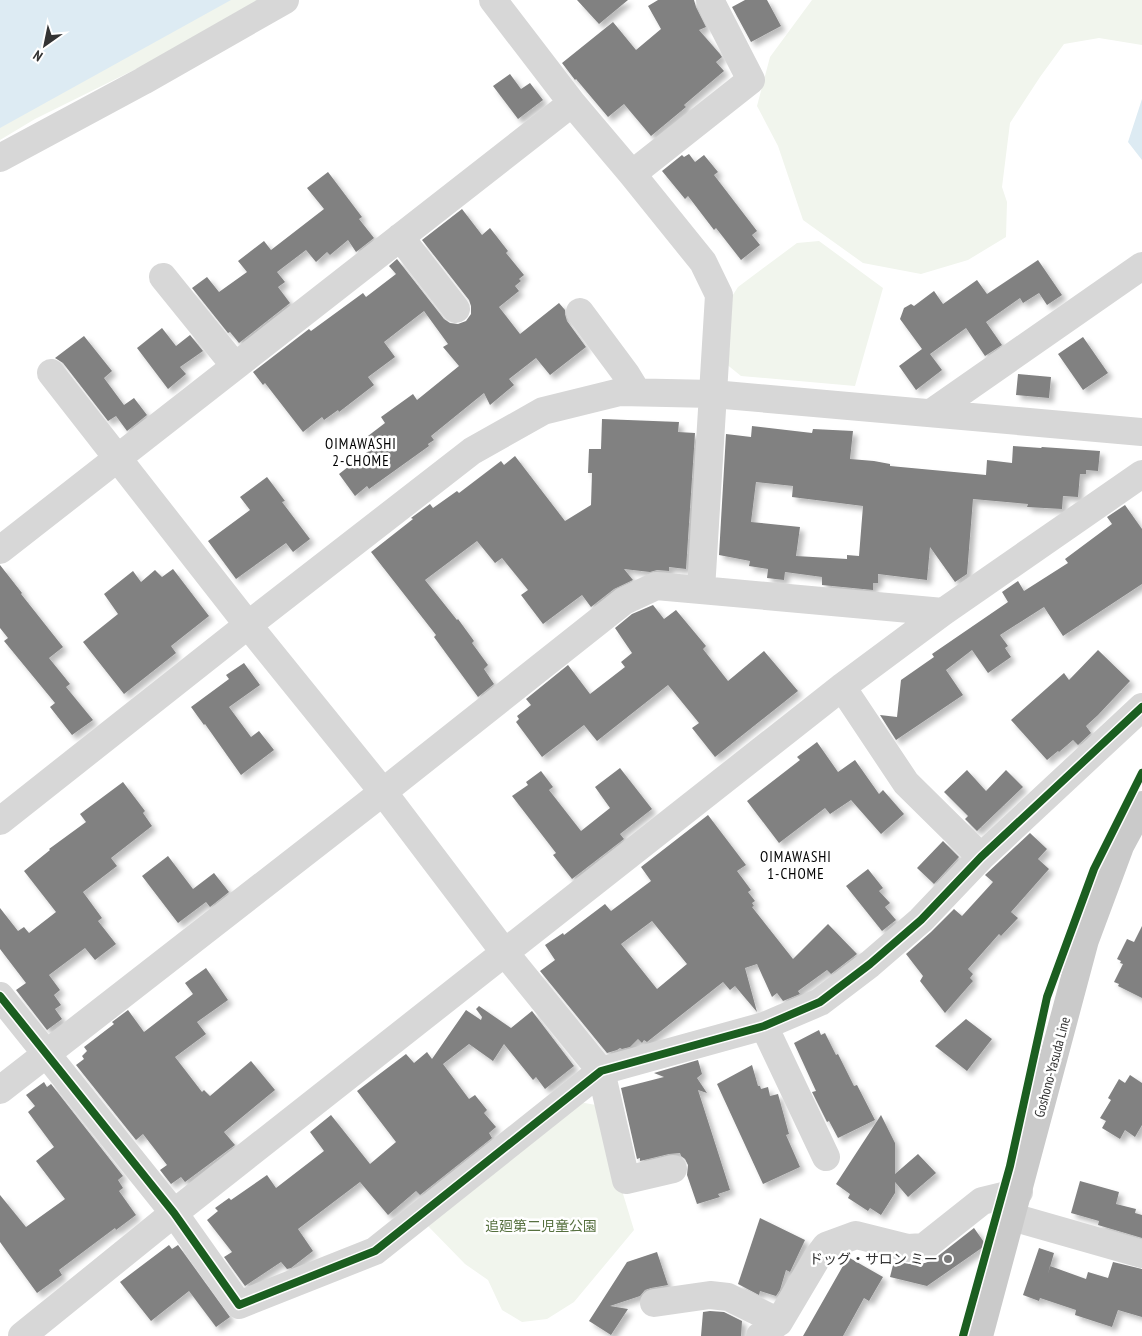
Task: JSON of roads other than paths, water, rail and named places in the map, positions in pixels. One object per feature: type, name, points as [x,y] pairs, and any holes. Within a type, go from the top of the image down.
[{"type":"main road","name":"Goshono-Yasuda Line","points":[[979,1336],[1086,940],[1120,846],[1142,805]]},
{"type":"street","points":[[0,158],[284,0]]},
{"type":"street","points":[[493,0],[572,103],[703,262],[719,295],[701,590]]},
{"type":"street","points":[[632,174],[751,80],[710,0]]},
{"type":"street","points":[[0,550],[572,103]]},
{"type":"street","points":[[400,237],[456,309]]},
{"type":"street","points":[[931,413],[1142,266]]},
{"type":"street","points":[[163,277],[235,366]]},
{"type":"street","points":[[580,312],[637,392]]},
{"type":"street","points":[[51,373],[248,625],[383,792],[505,954],[601,1071],[626,1180],[673,1169]]},
{"type":"street","points":[[0,821],[472,451],[543,411],[620,392],[713,394],[1142,432]]},
{"type":"street","points":[[22,1336],[174,1213],[842,687],[942,612],[1142,474]]},
{"type":"street","points":[[0,1090],[383,792],[624,601],[656,586],[942,612]]},
{"type":"street","points":[[842,687],[906,783],[981,857]]},
{"type":"street","points":[[0,996],[174,1213],[239,1305],[374,1251],[601,1071],[764,1026],[820,1002],[870,964],[922,920],[981,857],[1142,707]]},
{"type":"street","points":[[764,1026],[826,1157]]},
{"type":"street","points":[[654,1303],[710,1295],[728,1297],[770,1329],[826,1246],[856,1236],[908,1248],[924,1247],[982,1201],[1015,1204],[1142,1254]]},
{"type":"place","name":"ドッグ・サロン ミー","points":[[948,1259]]},
{"type":"district","name":"OIMAWASHI 2-CHOME","points":[[361,452]]},
{"type":"district","name":"OIMAWASHI 1-CHOME","points":[[796,866]]},
{"type":"park label","name":"追廻第二児童公園","points":[[541,1226]]}]
